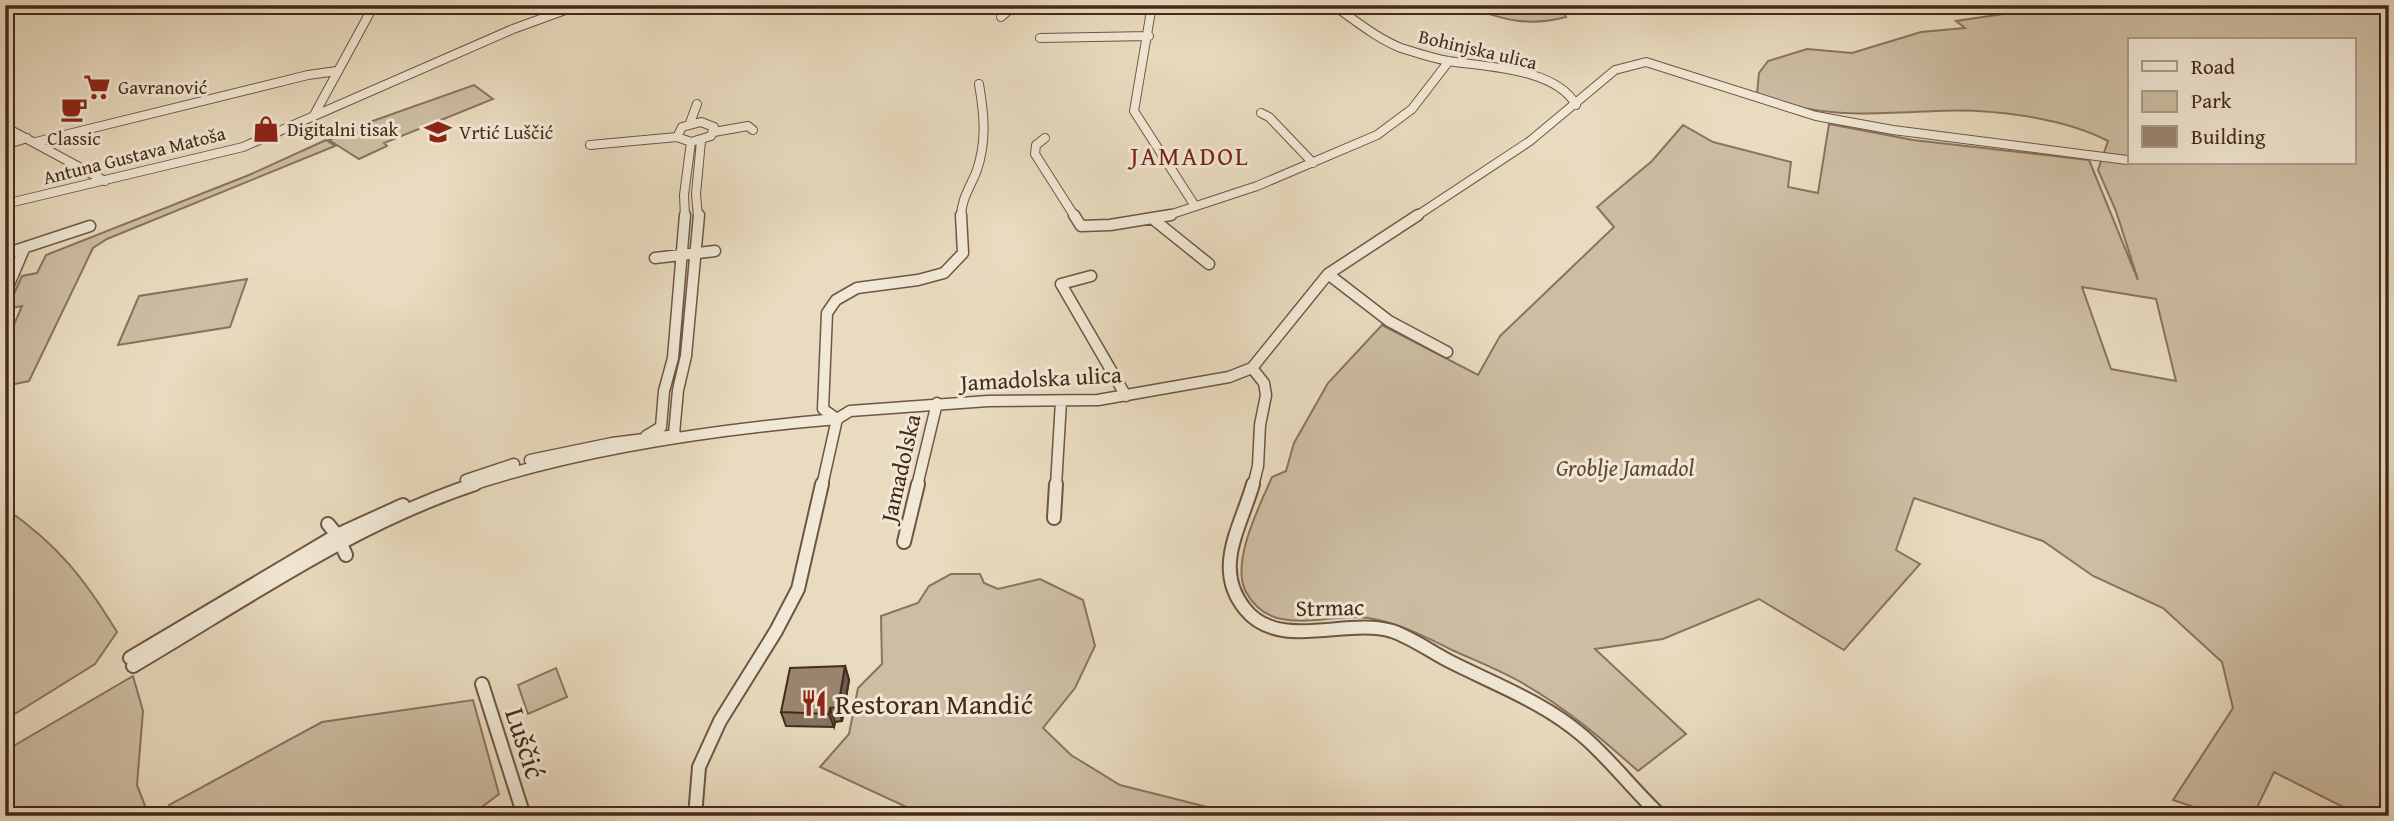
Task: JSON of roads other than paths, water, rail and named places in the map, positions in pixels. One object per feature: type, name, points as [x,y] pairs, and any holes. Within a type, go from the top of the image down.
[{"type":"street","points":[[313,117],[374,5]]},
{"type":"street","name":"Antuna Gustava Matoša","points":[[5,204],[243,147],[513,29],[579,5]]},
{"type":"street","points":[[1001,17],[1015,5]]},
{"type":"street","points":[[1152,5],[1149,36],[1133,102],[1134,111],[1195,206]]},
{"type":"street","name":"Bohinjska ulica","points":[[1333,5],[1376,36],[1412,51],[1449,61],[1485,64],[1535,77],[1571,92],[1576,105]]},
{"type":"street","points":[[1040,38],[1149,36]]},
{"type":"street","points":[[1045,138],[1036,145],[1035,154],[1081,226],[1121,225],[1153,219],[1271,181],[1371,139],[1400,120],[1449,61]]},
{"type":"street","points":[[1252,368],[1328,274],[1484,172],[1576,105],[1599,81],[1626,65],[1646,62],[1769,105],[1818,117],[1888,130],[2066,150],[2127,160]]},
{"type":"street","points":[[36,142],[308,75],[337,71]]},
{"type":"street","points":[[695,816],[699,767],[720,721],[776,631],[798,589],[837,419],[822,409],[827,313],[835,300],[858,288],[918,280],[944,273],[963,253],[961,212],[977,170],[986,130],[979,83]]},
{"type":"street","points":[[590,145],[677,134],[690,123],[696,108],[701,122]]},
{"type":"street","points":[[1261,113],[1269,117],[1313,163]]},
{"type":"street","points":[[690,123],[701,122],[714,130]]},
{"type":"street","points":[[5,127],[104,181]]},
{"type":"street","points":[[661,427],[664,391],[673,358],[685,230],[685,187],[696,141],[714,130],[748,127],[752,130]]},
{"type":"street","points":[[677,134],[696,141]]},
{"type":"street","points":[[5,145],[27,138]]},
{"type":"street","points":[[674,434],[678,390],[686,356],[694,253],[696,141]]},
{"type":"street","points":[[1153,219],[1209,264]]},
{"type":"street","points":[[5,254],[90,226]]},
{"type":"street","points":[[5,293],[24,249]]},
{"type":"street","points":[[655,258],[715,251]]},
{"type":"street","points":[[1328,274],[1389,321],[1447,352]]},
{"type":"street","points":[[1091,276],[1061,284],[1126,396]]},
{"type":"street","name":"Jamadolska ulica","points":[[703,437],[837,419],[850,411],[865,408],[1126,396],[1229,377],[1252,368]]},
{"type":"street","name":"Strmac","points":[[1252,368],[1265,381],[1268,392],[1260,424],[1257,473],[1231,544],[1227,570],[1232,592],[1248,613],[1272,629],[1301,631],[1365,625],[1389,630],[1411,640],[1517,693],[1581,734],[1661,816]]},
{"type":"street","points":[[1054,518],[1061,401]]},
{"type":"street","name":"Jamadolska","points":[[904,542],[937,403]]},
{"type":"street","points":[[661,427],[674,434]]},
{"type":"street","points":[[644,438],[661,427]]},
{"type":"street","points":[[660,443],[674,434]]},
{"type":"street","points":[[132,662],[339,539],[424,496],[482,474],[564,452],[674,434],[703,437]]},
{"type":"street","points":[[339,539],[427,501],[528,467],[703,437]]},
{"type":"street","points":[[328,524],[346,555]]},
{"type":"street","name":"Luščić","points":[[482,684],[524,816]]},
{"type":"place","name":"Gavranović","points":[[97,87]]},
{"type":"place","name":"Classic","points":[[74,109]]},
{"type":"place","name":"Digitalni tisak","points":[[266,129]]},
{"type":"place","name":"Vrtić Luščić","points":[[438,132]]},
{"type":"place","name":"Restoran Mandić","points":[[814,703]]},
{"type":"district","name":"JAMADOL","points":[[1190,155]]},
{"type":"park label","name":"Groblje Jamadol","points":[[1625,467]]}]
